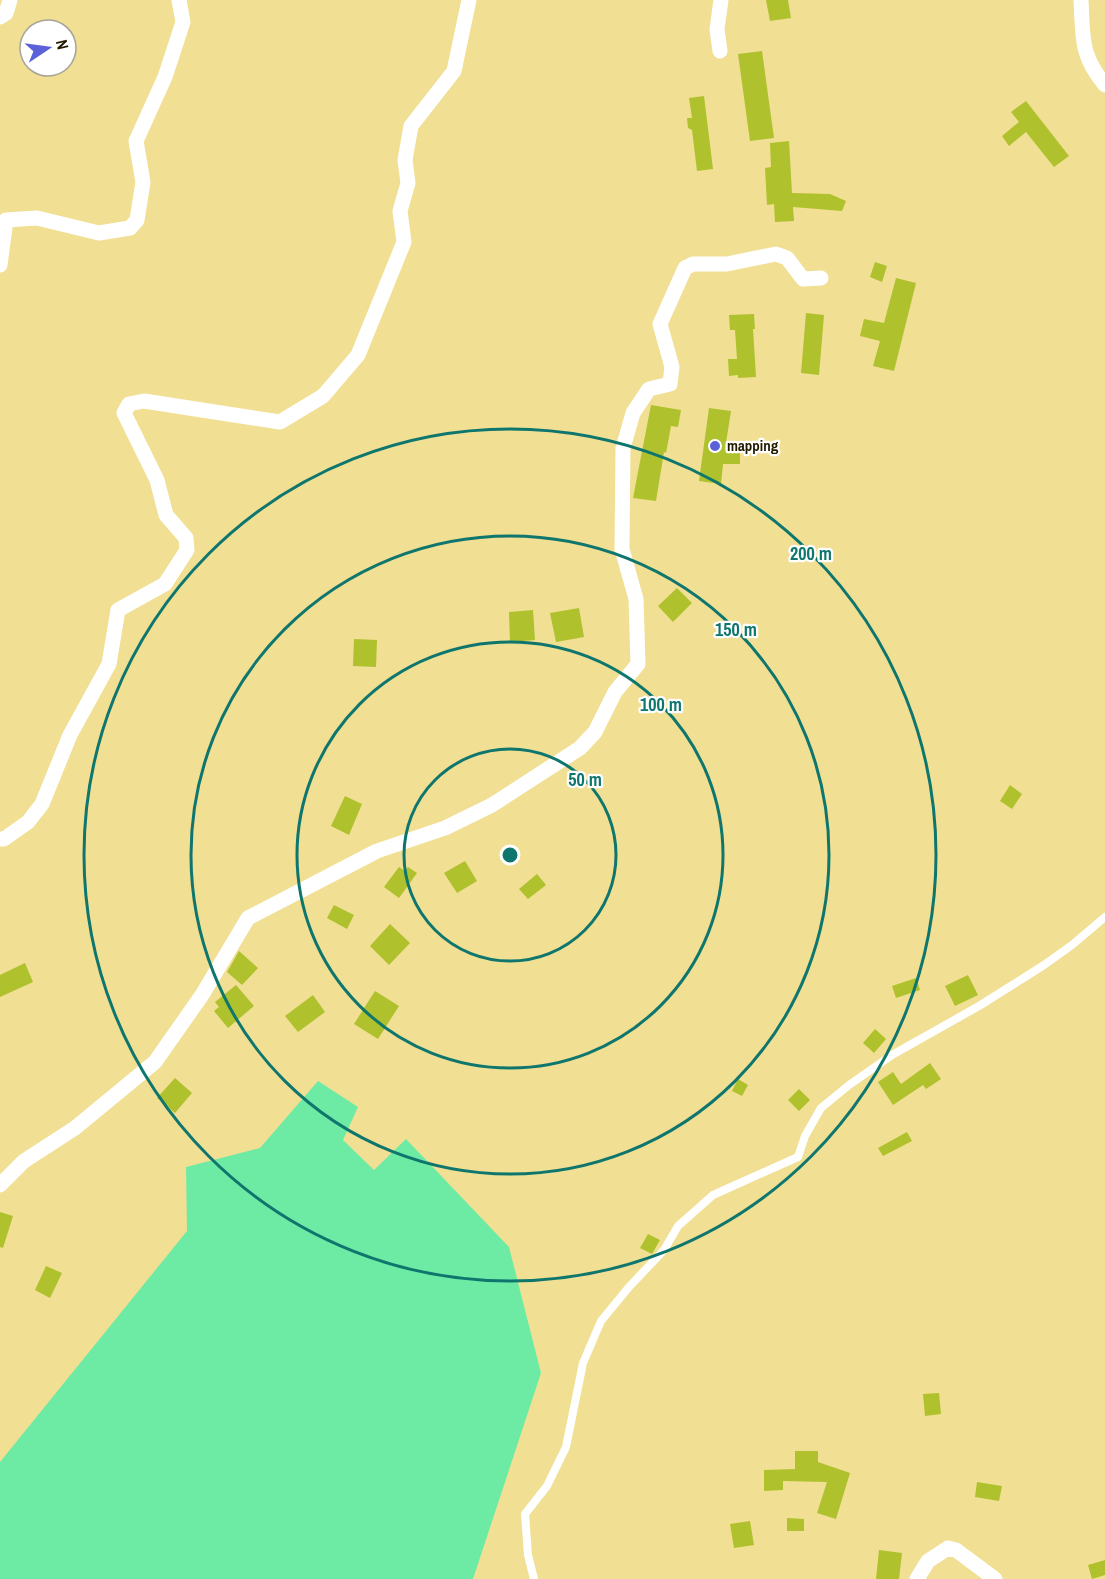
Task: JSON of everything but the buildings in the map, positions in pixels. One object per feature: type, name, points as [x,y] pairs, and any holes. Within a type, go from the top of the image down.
[{"type":"street","points":[[0,17],[6,13],[10,0]]},
{"type":"street","points":[[0,265],[6,220],[37,218],[99,233],[130,228],[137,220],[142,182],[136,141],[165,76],[183,22],[179,0]]},
{"type":"street","points":[[0,839],[28,822],[42,804],[70,735],[110,664],[118,610],[165,584],[187,550],[186,538],[166,515],[157,480],[124,413],[129,404],[144,401],[280,422],[323,396],[358,355],[404,242],[400,212],[408,183],[405,160],[411,126],[454,71],[469,0]]},
{"type":"street","points":[[720,51],[717,29],[721,0]]},
{"type":"street","points":[[1081,0],[1085,52],[1096,75],[1105,86]]},
{"type":"street","points":[[0,1185],[24,1161],[75,1128],[155,1062],[202,995],[248,918],[377,851],[445,828],[492,805],[580,748],[596,732],[615,692],[638,664],[636,599],[622,549],[623,448],[633,413],[649,389],[669,384],[672,366],[660,324],[685,268],[693,264],[727,264],[776,254],[787,258],[803,279],[821,278]]},
{"type":"street","points":[[917,1579],[928,1561],[948,1548],[956,1550],[995,1579]]},
{"type":"lane","points":[[534,1579],[528,1556],[525,1514],[547,1486],[566,1447],[583,1363],[601,1321],[664,1250],[678,1226],[713,1195],[798,1157],[805,1136],[821,1108],[880,1062],[979,1006],[1044,965],[1105,917]]},
{"type":"green space","points":[[318,1081],[358,1107],[343,1140],[374,1170],[406,1139],[509,1247],[541,1373],[473,1579],[0,1579],[0,1462],[187,1231],[186,1167],[260,1148]]},
{"type":"place","name":"mapping","points":[[715,446]]}]
